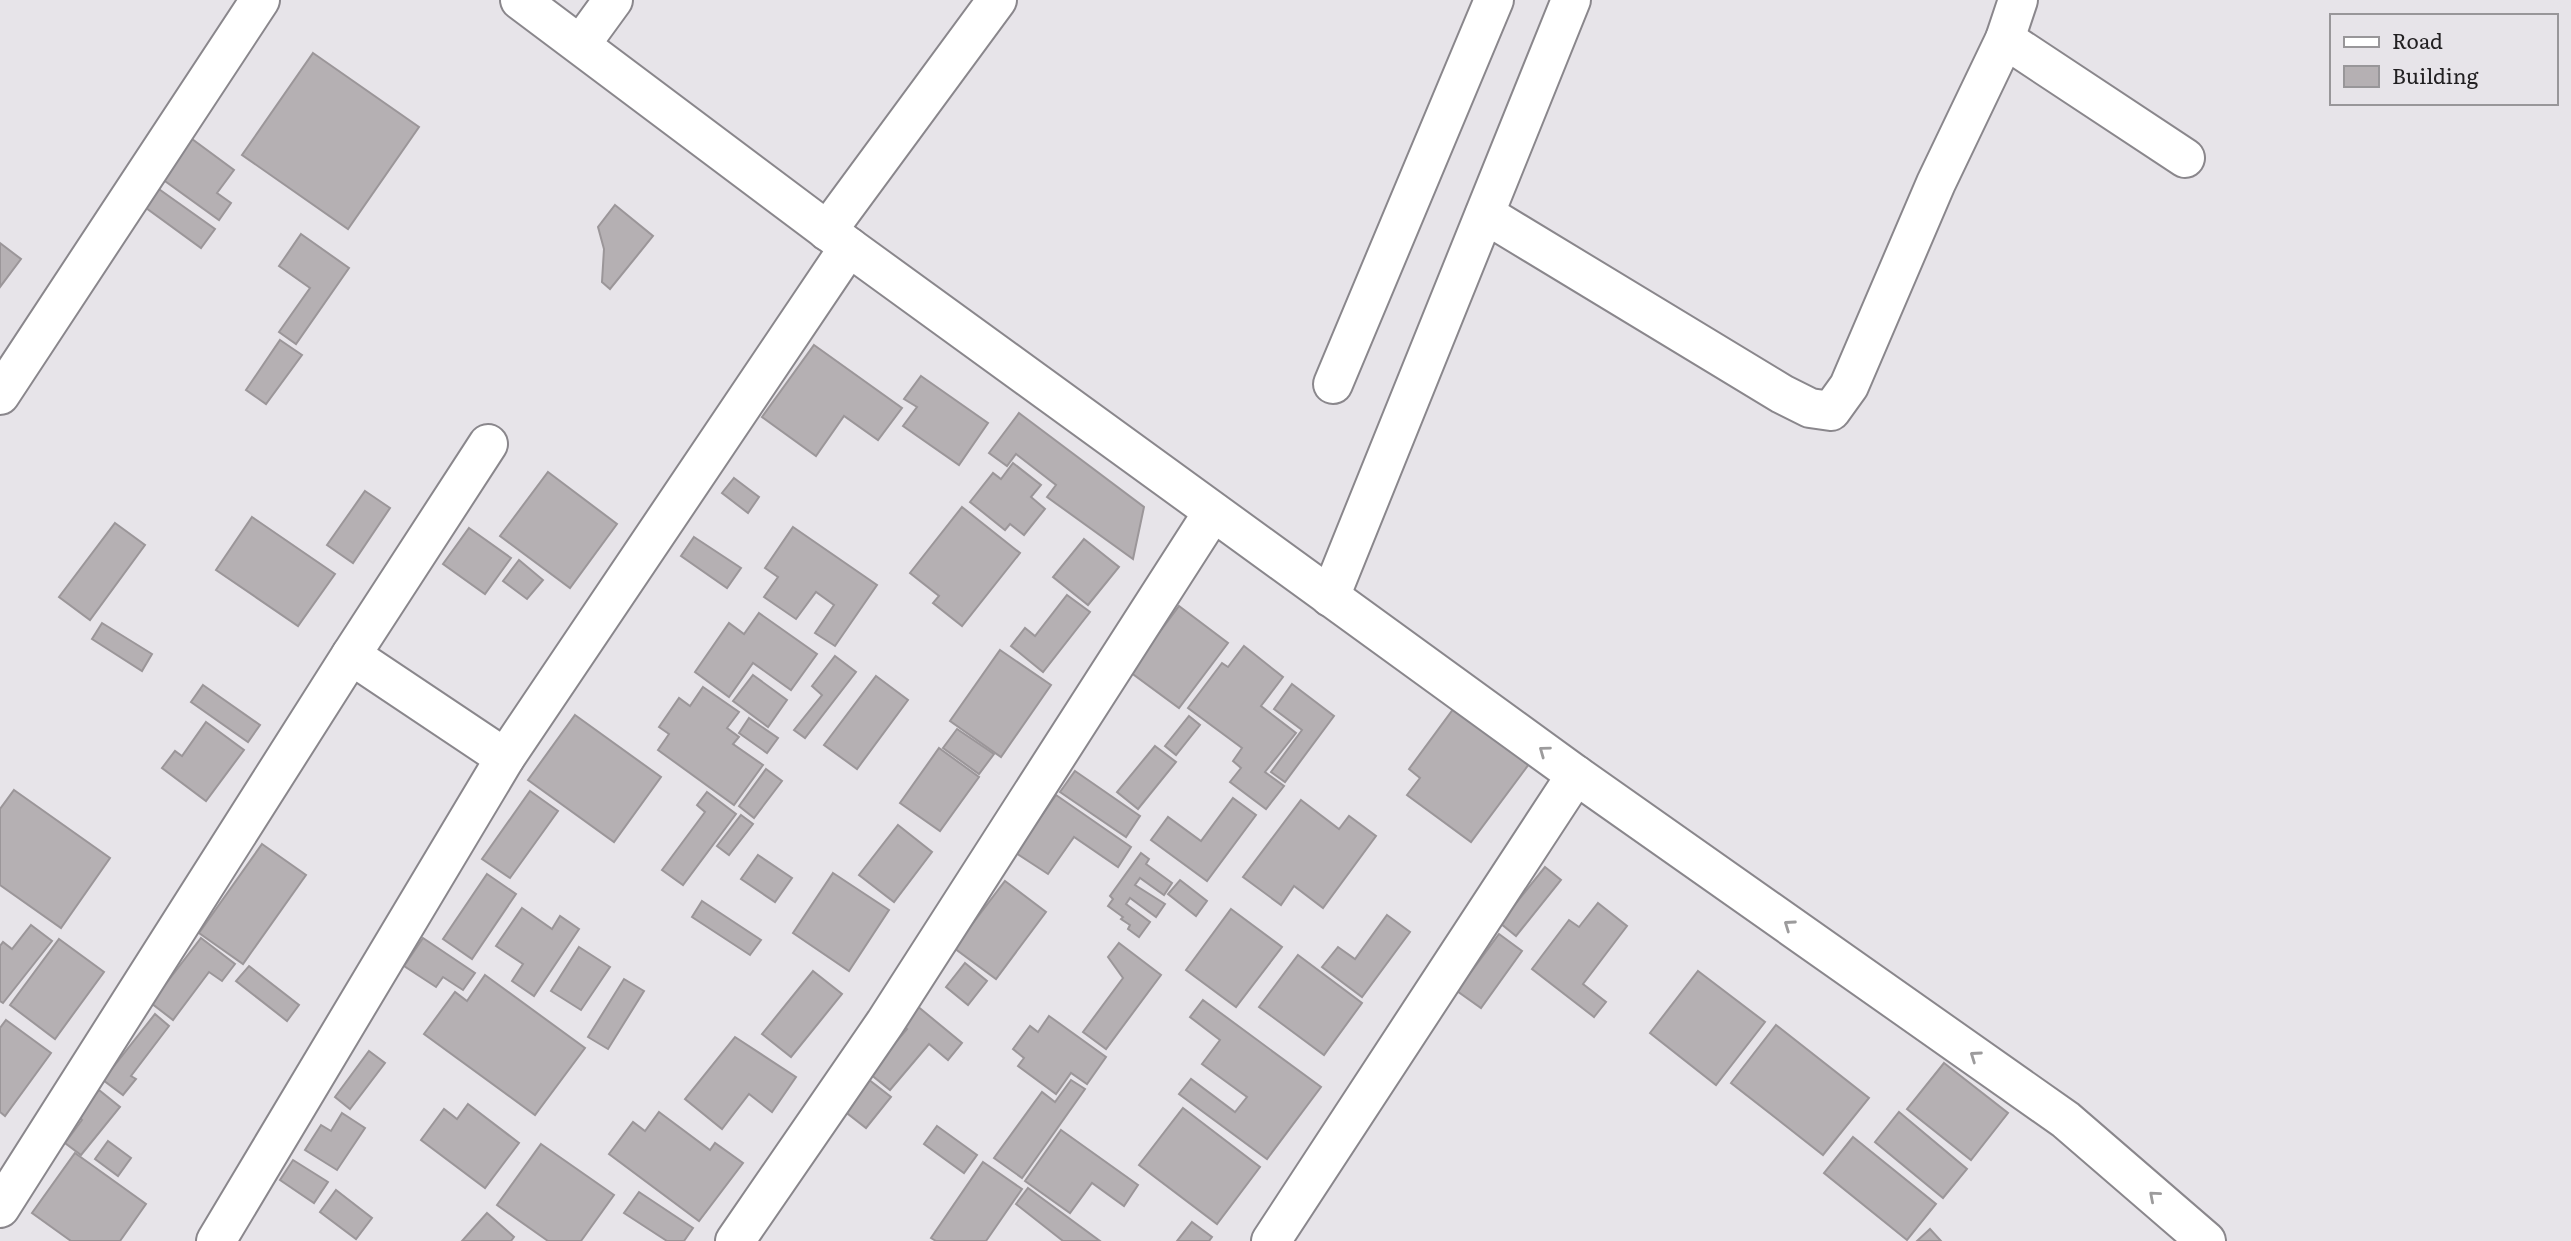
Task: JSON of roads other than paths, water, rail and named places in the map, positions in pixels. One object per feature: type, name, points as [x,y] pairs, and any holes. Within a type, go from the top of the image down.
[{"type":"street","points":[[0,395],[260,0]]},
{"type":"street","points":[[520,0],[838,239],[1576,775],[2066,1120],[2206,1241]]},
{"type":"street","points":[[581,44],[613,0]]},
{"type":"street","points":[[216,1241],[505,758],[838,239],[997,0]]},
{"type":"street","points":[[1333,384],[1494,0]]},
{"type":"street","points":[[1331,597],[1571,0]]},
{"type":"street","points":[[1485,214],[1782,394],[1810,408],[1831,411],[1849,386],[1936,183],[2005,39],[2018,0]]},
{"type":"street","points":[[2005,39],[2185,158]]},
{"type":"street","points":[[0,1208],[488,444]]},
{"type":"street","points":[[735,1241],[886,1023],[1213,512]]},
{"type":"street","points":[[351,655],[505,758]]},
{"type":"street","points":[[1271,1241],[1576,775]]}]
